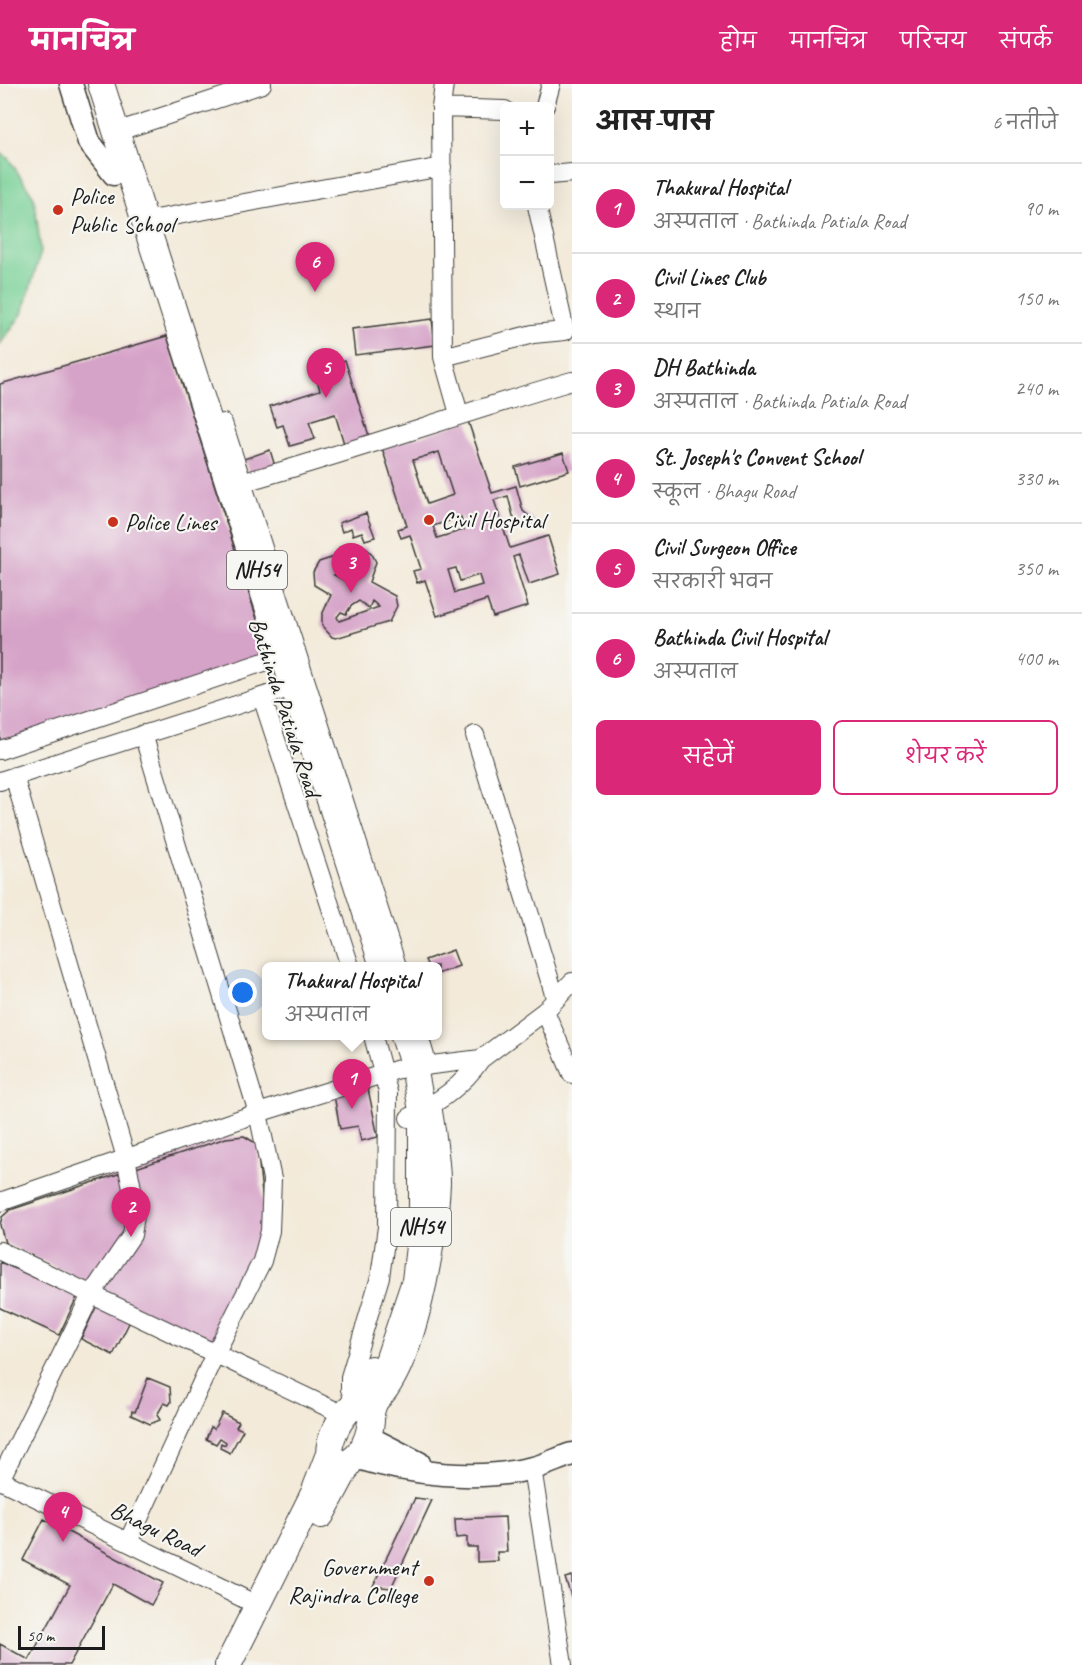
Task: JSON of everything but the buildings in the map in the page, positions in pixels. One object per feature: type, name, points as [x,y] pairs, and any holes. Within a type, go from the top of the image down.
[{"type":"highway","name":"NH54","points":[[87,84],[103,112],[123,174],[151,220],[150,261],[236,484],[381,962]]},
{"type":"highway","name":"NH54","points":[[101,84],[103,112]]},
{"type":"highway","name":"Bathinda Patiala Road","points":[[123,174],[150,261],[266,680],[366,962]]},
{"type":"highway","name":"NH54","points":[[248,1665],[353,1429],[415,1281],[422,1220],[421,1111],[407,1069],[392,1040]]},
{"type":"highway","name":"NH54","points":[[404,1040],[407,1069]]},
{"type":"highway","name":"NH54","points":[[228,1665],[314,1493],[353,1429]]},
{"type":"main road","points":[[71,84],[89,142],[123,174],[135,160],[112,84]]},
{"type":"main road","points":[[353,1429],[378,1444],[444,1474],[532,1468],[572,1454]]},
{"type":"street","points":[[125,129],[262,84]]},
{"type":"street","points":[[444,84],[441,108],[443,357],[459,414]]},
{"type":"street","points":[[546,102],[551,84]]},
{"type":"street","points":[[441,108],[500,110]]},
{"type":"street","points":[[396,962],[236,484],[151,220],[442,167]]},
{"type":"street","points":[[554,175],[572,173]]},
{"type":"street","points":[[443,357],[533,334],[564,331],[538,210]]},
{"type":"street","points":[[236,484],[572,381]]},
{"type":"street","points":[[5,775],[142,734],[266,680]]},
{"type":"street","points":[[0,750],[266,680]]},
{"type":"street","points":[[5,775],[266,680]]},
{"type":"street","points":[[266,680],[349,962]]},
{"type":"street","points":[[128,1542],[215,1354],[262,1261],[270,1231],[272,1179],[258,1113],[142,734]]},
{"type":"street","points":[[476,735],[550,1004],[572,1074]]},
{"type":"street","points":[[0,1480],[91,1295],[132,1236],[136,1209],[126,1158],[5,775]]},
{"type":"street","points":[[421,1111],[468,1079],[481,1059],[550,1004],[572,982]]},
{"type":"street","points":[[378,1040],[407,1069]]},
{"type":"street","points":[[353,1429],[350,1377],[380,1277],[387,1227],[389,1120],[417,1040]]},
{"type":"street","points":[[0,1202],[258,1113],[407,1069],[481,1059]]},
{"type":"street","points":[[0,1251],[215,1354],[353,1429]]},
{"type":"street","points":[[532,1468],[565,1656]]},
{"type":"street","name":"Bhagu Road","points":[[0,1480],[256,1605]]},
{"type":"street","points":[[221,1665],[256,1605]]},
{"type":"green space","points":[[0,153],[8,158],[34,197],[41,252],[22,314],[0,344]]},
{"type":"place","name":"Police Public School","points":[[58,210]]},
{"type":"place","name":"Bathinda Civil Hospital","points":[[315,292]]},
{"type":"place","name":"Civil Surgeon Office","points":[[326,398]]},
{"type":"place","name":"Civil Hospital","points":[[429,520]]},
{"type":"place","name":"Police Lines","points":[[113,522]]},
{"type":"place","name":"DH Bathinda","points":[[351,593]]},
{"type":"place","name":"Thakural Hospital","points":[[352,1109]]},
{"type":"place","name":"Civil Lines Club","points":[[131,1237]]},
{"type":"place","name":"St. Joseph's Convent School","points":[[63,1542]]},
{"type":"place","name":"Government Rajindra College","points":[[429,1581]]}]
